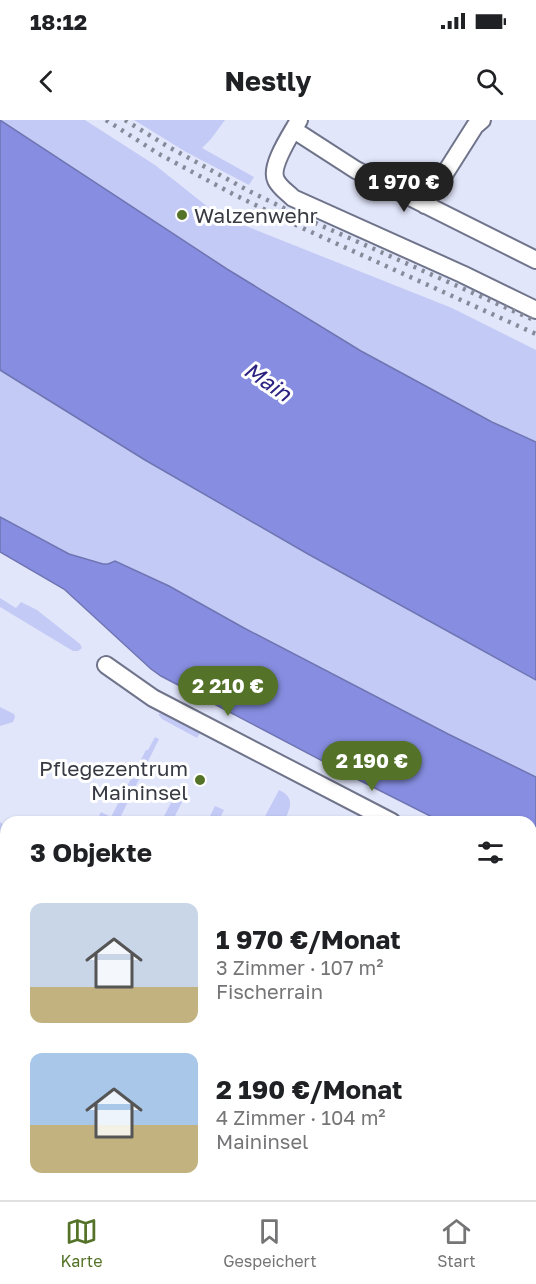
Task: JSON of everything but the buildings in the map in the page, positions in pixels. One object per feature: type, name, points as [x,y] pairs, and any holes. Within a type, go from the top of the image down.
[{"type":"street","points":[[425,205],[475,126],[482,120]]},
{"type":"street","points":[[536,260],[356,170],[296,125],[274,169],[275,179],[293,198],[536,310]]},
{"type":"street","points":[[106,665],[153,698],[380,816]]},
{"type":"shaded area","points":[[1,120],[85,120],[155,165],[218,215],[452,308],[536,350],[536,442],[466,408],[330,332],[197,249]]},
{"type":"shaded area","points":[[134,120],[225,120],[202,148],[254,177],[249,185],[186,152]]},
{"type":"shaded area","points":[[0,370],[132,451],[266,529],[536,680],[536,777],[244,628],[169,586],[111,563],[103,564],[69,554],[0,517]]},
{"type":"shaded area","points":[[0,598],[16,608],[21,602],[37,610],[82,648],[73,651],[0,607]]},
{"type":"shaded area","points":[[0,707],[14,714],[13,722],[0,726]]},
{"type":"shaded area","points":[[158,714],[177,717],[192,726],[200,733],[197,738],[162,719]]},
{"type":"shaded area","points":[[155,737],[159,739],[121,816],[112,816],[146,750]]},
{"type":"shaded area","points":[[179,787],[187,792],[175,816],[164,816]]},
{"type":"shaded area","points":[[279,790],[288,796],[290,808],[287,816],[265,816]]},
{"type":"shaded area","points":[[215,806],[224,810],[221,816],[210,816]]},
{"type":"water","name":"Main","points":[[0,120],[227,269],[361,351],[492,422],[536,442],[536,680],[308,554],[145,460],[0,370]]},
{"type":"water","points":[[0,517],[69,554],[103,564],[115,561],[169,586],[244,628],[536,777],[536,816],[430,816],[161,676],[64,589],[0,552]]},
{"type":"railway","points":[[106,120],[159,154],[233,194],[300,227],[536,334]]},
{"type":"railway","points":[[125,120],[249,191],[302,217],[536,321]]},
{"type":"place","name":"Walzenwehr","points":[[182,215]]},
{"type":"place","name":"Pflegezentrum Maininsel","points":[[200,780]]}]
